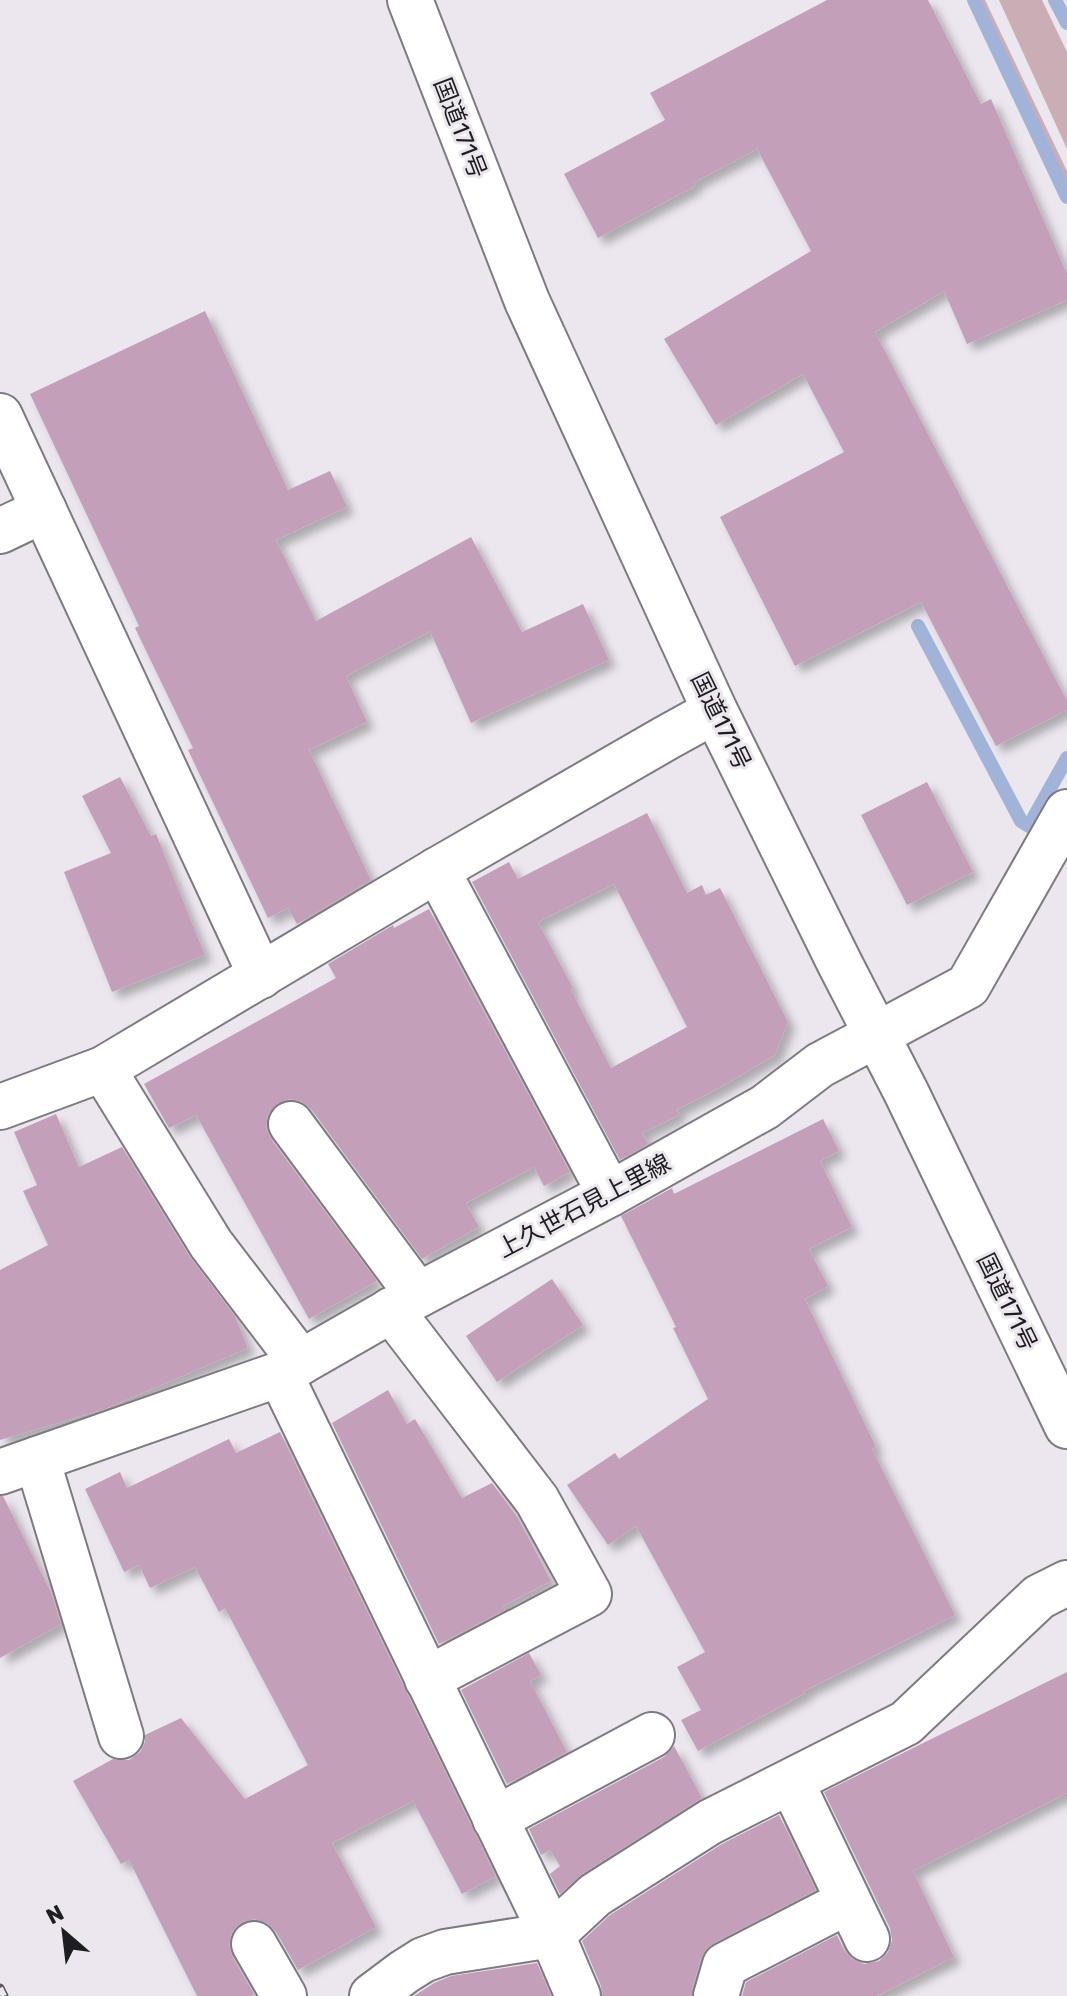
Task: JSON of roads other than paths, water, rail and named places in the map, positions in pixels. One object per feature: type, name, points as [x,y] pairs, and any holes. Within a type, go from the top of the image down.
[{"type":"main road","name":"国道171号","points":[[410,0],[527,301],[715,711],[878,1036],[1067,1426]]},
{"type":"main road","points":[[0,416],[261,976]]},
{"type":"main road","points":[[0,531],[44,510]]},
{"type":"main road","points":[[0,1107],[103,1069],[437,870],[715,711]]},
{"type":"main road","name":"上久世石見上里線","points":[[18,1465],[291,1368],[404,1303],[610,1194],[765,1107],[820,1065],[968,986],[1067,812]]},
{"type":"main road","points":[[437,870],[610,1194]]},
{"type":"main road","points":[[103,1069],[291,1368],[427,1679],[552,1935],[578,1996]]},
{"type":"main road","points":[[291,1124],[404,1303],[537,1500],[589,1594],[427,1679]]},
{"type":"main road","points":[[18,1465],[121,1736]]},
{"type":"main road","points":[[372,1996],[423,1960],[445,1952],[552,1935],[595,1895],[710,1822],[906,1723],[1039,1597],[1067,1583]]},
{"type":"main road","points":[[495,1819],[652,1735]]},
{"type":"main road","points":[[716,1996],[725,1965],[857,1920],[800,1800]]},
{"type":"main road","points":[[254,1944],[284,1996]]},
{"type":"waterway","points":[[974,0],[1067,197]]},
{"type":"waterway","points":[[1055,0],[1067,23]]},
{"type":"waterway","points":[[918,626],[1021,821],[1029,826],[1067,758]]},
{"type":"railway","points":[[0,1988],[4,1996]]}]
